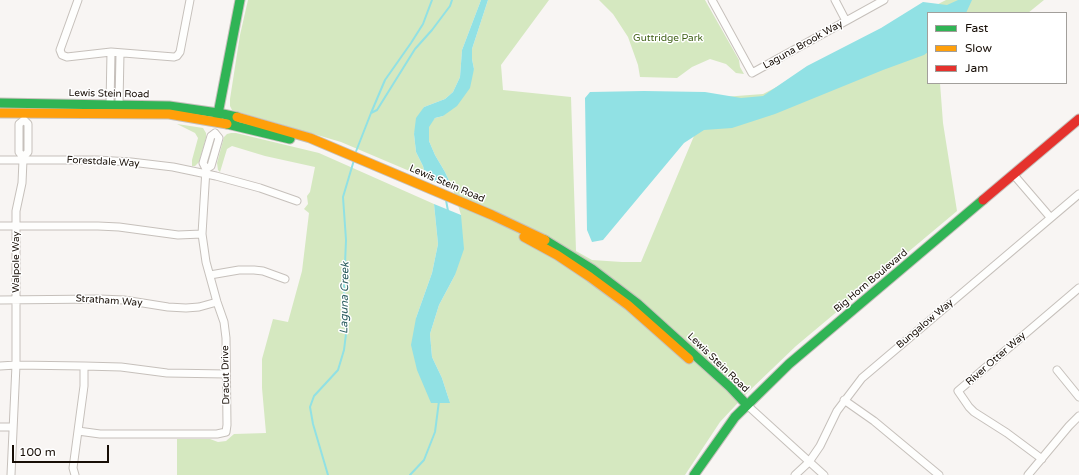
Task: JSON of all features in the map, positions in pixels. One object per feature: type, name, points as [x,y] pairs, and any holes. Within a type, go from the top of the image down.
[{"type":"street","points":[[78,0],[60,50],[62,55],[67,57],[111,52],[177,56],[180,52],[190,0]]},
{"type":"street","points":[[216,122],[240,0]]},
{"type":"street","name":"Laguna Brook Way","points":[[712,0],[752,73],[884,0]]},
{"type":"street","points":[[835,0],[846,21]]},
{"type":"street","points":[[111,52],[115,104]]},
{"type":"street","points":[[115,104],[120,53]]},
{"type":"street","name":"Lewis Stein Road","points":[[0,103],[169,106],[218,113],[296,134],[477,212],[550,251],[590,277],[628,305],[726,392],[747,405]]},
{"type":"street","points":[[0,110],[10,107],[16,103]]},
{"type":"street","name":"Lewis Stein Road","points":[[0,113],[24,117],[169,114],[216,122],[326,147]]},
{"type":"street","name":"Walpole Way","points":[[11,475],[16,365],[16,211],[22,183],[23,158],[28,152],[28,124],[24,117]]},
{"type":"street","name":"Big Horn Boulevard","points":[[694,475],[716,441],[735,417],[789,364],[1079,119]]},
{"type":"street","name":"Dracut Drive","points":[[78,431],[100,434],[217,434],[226,432],[226,338],[224,322],[206,262],[202,234],[205,171],[211,166],[219,138],[215,133],[216,122]]},
{"type":"street","name":"Forestdale Way","points":[[0,160],[23,158],[97,160],[131,162],[205,171],[297,201]]},
{"type":"street","points":[[1013,174],[1050,218]]},
{"type":"street","name":"Bungalow Way","points":[[795,475],[809,462],[820,446],[837,411],[862,378],[1079,194]]},
{"type":"street","points":[[0,226],[105,226],[178,235],[202,234]]},
{"type":"street","points":[[210,275],[240,270],[254,270],[268,272],[285,279]]},
{"type":"street","name":"River Otter Way","points":[[1042,459],[1007,433],[974,412],[958,392],[1079,288]]},
{"type":"street","name":"Stratham Way","points":[[0,300],[124,300],[168,307],[186,308],[199,307],[217,302]]},
{"type":"street","points":[[0,366],[121,367],[167,374],[226,374]]},
{"type":"street","points":[[75,475],[73,468],[84,386],[84,366]]},
{"type":"street","points":[[1057,370],[1079,397]]},
{"type":"street","points":[[844,400],[874,421],[939,475]]},
{"type":"street","points":[[747,405],[824,475]]},
{"type":"street","points":[[1028,475],[1079,416]]},
{"type":"street","points":[[0,427],[12,427]]},
{"type":"green space","points":[[248,0],[481,0],[462,50],[460,77],[453,92],[445,99],[424,107],[414,134],[416,152],[423,166],[426,178],[341,142],[232,110],[230,106],[230,99],[240,35]]},
{"type":"green space","points":[[488,0],[549,0],[501,65],[503,90],[571,97],[576,251],[592,260],[641,262],[710,98],[763,94],[946,0],[1044,0],[1029,12],[927,12],[927,84],[940,84],[943,123],[957,211],[796,346],[748,392],[720,422],[685,475],[177,475],[177,439],[210,439],[218,442],[226,441],[234,434],[266,433],[262,388],[262,359],[273,319],[288,322],[302,271],[309,213],[304,209],[308,204],[307,196],[310,192],[315,167],[265,156],[232,146],[227,149],[220,172],[218,170],[217,163],[224,137],[227,134],[236,133],[319,153],[434,204],[438,244],[432,273],[416,318],[450,403],[442,378],[432,357],[430,334],[439,305],[455,275],[461,215],[453,189],[429,141],[428,126],[435,118],[443,116],[474,69],[472,49]]},
{"type":"green space","name":"Guttridge Park","points":[[599,0],[705,0],[739,60],[740,67],[744,74],[736,73],[726,64],[710,59],[692,67],[677,78],[640,77],[638,65],[628,37],[613,14]]},
{"type":"green space","points":[[177,124],[203,128],[206,133],[199,162],[195,166],[192,166],[192,160],[198,138],[195,133]]},
{"type":"water","points":[[481,0],[488,0],[472,49],[474,69],[470,88],[457,106],[443,116],[435,118],[429,127],[429,141],[453,189],[426,178],[423,166],[416,152],[414,134],[416,118],[424,107],[445,99],[453,92],[460,77],[462,50]]},
{"type":"water","points":[[958,0],[972,0],[966,12],[927,12],[927,53],[924,55],[775,114],[732,128],[704,130],[684,143],[603,240],[592,242],[587,230],[585,98],[590,92],[705,92],[741,98],[763,96],[807,66],[881,28],[923,2],[947,5]]},
{"type":"water","points":[[434,204],[461,215],[464,249],[455,275],[439,305],[430,334],[432,357],[442,378],[450,403],[431,403],[417,370],[411,345],[416,318],[432,273],[438,244]]},
{"type":"waterway","name":"Laguna Creek","points":[[355,154],[385,80],[423,24],[432,0]]},
{"type":"waterway","name":"Laguna Creek","points":[[371,113],[377,110],[415,49],[432,30],[450,6],[452,0]]},
{"type":"waterway","name":"Laguna Creek","points":[[328,475],[313,424],[310,407],[314,396],[338,370],[344,350],[346,334],[344,288],[346,240],[343,197],[354,160]]},
{"type":"waterway","name":"Laguna Creek","points":[[446,200],[448,211]]},
{"type":"waterway","name":"Laguna Creek","points":[[410,475],[424,460],[435,432],[439,401]]},
{"type":"traffic: fast","points":[[217,119],[240,0]]},
{"type":"traffic: fast","points":[[0,103],[169,106],[237,117]]},
{"type":"traffic: fast","points":[[227,124],[290,139]]},
{"type":"traffic: fast","points":[[694,475],[735,417],[789,364],[983,200]]},
{"type":"traffic: fast","points":[[545,240],[592,269],[638,304],[730,387],[747,405]]},
{"type":"traffic: slow","points":[[0,113],[169,114],[227,124]]},
{"type":"traffic: slow","points":[[237,117],[310,138],[492,215],[545,240]]},
{"type":"traffic: slow","points":[[524,237],[557,255],[628,305],[689,359]]},
{"type":"traffic: jam","points":[[983,200],[1079,119]]}]
